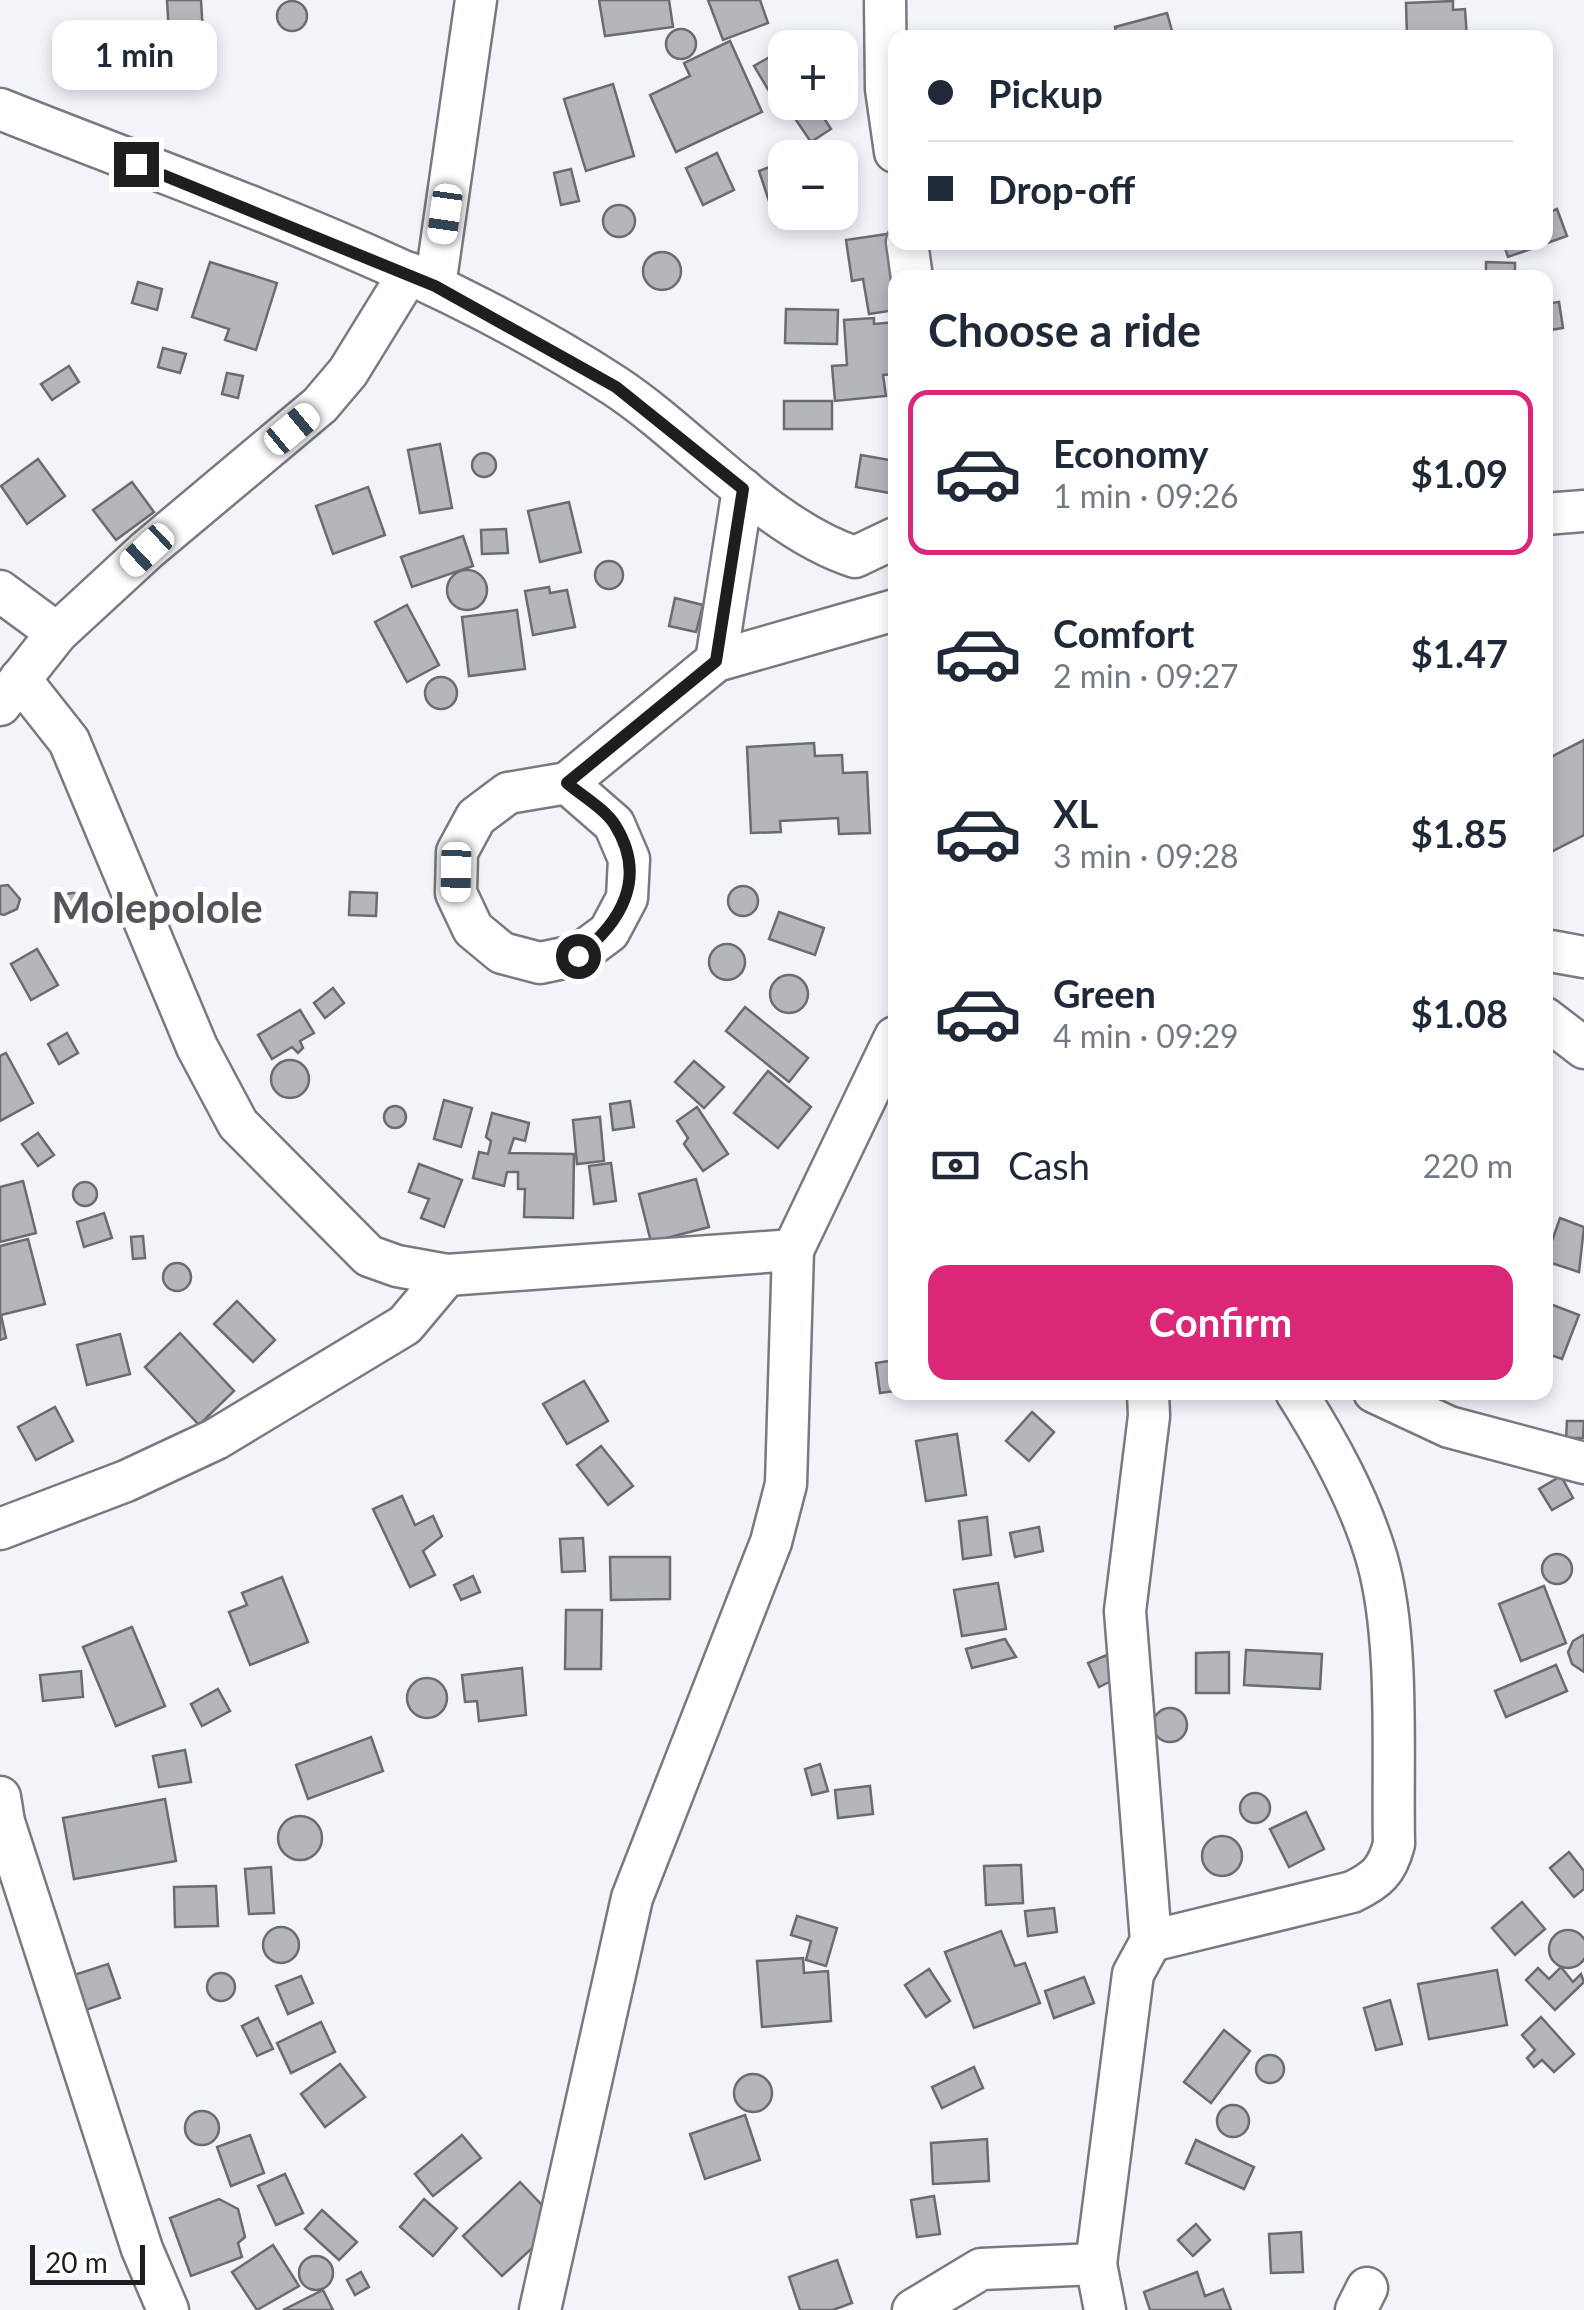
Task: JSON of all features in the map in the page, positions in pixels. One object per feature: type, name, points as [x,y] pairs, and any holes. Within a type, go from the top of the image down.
[{"type":"street","points":[[476,0],[422,280],[320,405],[147,550],[58,634],[10,692],[69,742],[197,1047],[238,1124],[369,1256],[397,1266],[446,1275],[793,1250]]},
{"type":"street","points":[[886,0],[888,103]]},
{"type":"street","points":[[0,110],[422,280],[616,387],[743,489],[832,550],[855,557],[888,541]]},
{"type":"street","points":[[716,661],[743,489]]},
{"type":"street","points":[[1553,513],[1584,511]]},
{"type":"street","points":[[0,590],[58,634]]},
{"type":"street","points":[[567,783],[614,824],[629,859],[627,898],[608,932],[578,956],[540,963],[502,954],[473,929],[456,893],[457,852],[476,817],[508,794],[567,783],[716,661],[888,612]]},
{"type":"street","points":[[1553,951],[1584,957]]},
{"type":"street","points":[[1553,1024],[1584,1048]]},
{"type":"street","points":[[540,2310],[632,1898],[771,1542],[786,1484],[793,1250],[888,1052]]},
{"type":"street","points":[[0,1529],[126,1482],[216,1440],[405,1324],[446,1275]]},
{"type":"street","points":[[1105,2310],[1096,2264],[1134,1974],[1151,1940],[1125,1611],[1148,1400]]},
{"type":"street","points":[[1151,1940],[1352,1892],[1377,1880],[1389,1864],[1394,1844],[1388,1622],[1378,1560],[1352,1495],[1300,1400]]},
{"type":"street","points":[[1391,1400],[1449,1427],[1584,1463]]},
{"type":"street","points":[[0,1797],[4,1822],[142,2249],[168,2310]]},
{"type":"street","points":[[913,2310],[981,2269],[1096,2264]]},
{"type":"building","points":[[167,0],[201,0],[204,50],[170,52]]},
{"type":"building","points":[[599,0],[669,0],[673,27],[605,36]]},
{"type":"building","points":[[708,0],[760,0],[768,23],[723,40]]},
{"type":"building","points":[[292,1],[302,6],[307,16],[302,26],[292,31],[282,26],[277,16],[282,6]]},
{"type":"building","points":[[1453,1],[1453,10],[1465,9],[1466,30],[1407,30],[1406,3]]},
{"type":"building","points":[[1167,13],[1172,30],[1116,30],[1115,27]]},
{"type":"building","points":[[681,29],[691,34],[696,44],[691,54],[681,59],[671,54],[666,44],[671,34]]},
{"type":"building","points":[[730,41],[762,112],[676,152],[650,95],[690,76],[684,63]]},
{"type":"building","points":[[768,58],[768,89],[754,66]]},
{"type":"building","points":[[613,84],[634,156],[586,171],[564,99]]},
{"type":"building","points":[[796,120],[825,120],[831,129],[810,140]]},
{"type":"building","points":[[717,153],[734,190],[703,205],[686,168]]},
{"type":"building","points":[[768,168],[768,198],[759,171]]},
{"type":"building","points":[[571,169],[579,201],[561,205],[554,173]]},
{"type":"building","points":[[619,205],[630,210],[635,221],[630,232],[619,237],[608,232],[603,221],[608,210]]},
{"type":"building","points":[[1557,209],[1567,236],[1553,241],[1553,211]]},
{"type":"building","points":[[887,234],[891,270],[888,311],[869,314],[863,279],[852,281],[846,240]]},
{"type":"building","points":[[1506,250],[1528,250],[1508,257]]},
{"type":"building","points":[[662,252],[675,258],[681,271],[675,284],[662,290],[649,284],[643,271],[649,258]]},
{"type":"building","points":[[210,262],[277,283],[256,350],[225,340],[229,329],[192,317]]},
{"type":"building","points":[[1486,262],[1515,263],[1515,270],[1486,270]]},
{"type":"building","points":[[138,282],[162,289],[157,310],[132,303]]},
{"type":"building","points":[[1559,302],[1563,328],[1553,330],[1553,303]]},
{"type":"building","points":[[786,309],[838,310],[837,344],[785,343]]},
{"type":"building","points":[[874,318],[874,324],[888,323],[888,375],[883,375],[886,396],[835,401],[832,366],[847,365],[844,320]]},
{"type":"building","points":[[163,348],[186,354],[180,373],[158,367]]},
{"type":"building","points":[[69,366],[79,382],[52,400],[41,384]]},
{"type":"building","points":[[227,373],[243,376],[238,398],[222,394]]},
{"type":"building","points":[[784,401],[832,401],[832,429],[784,429]]},
{"type":"building","points":[[440,444],[452,508],[420,513],[408,450]]},
{"type":"building","points":[[484,453],[493,456],[493,474],[484,477],[475,474],[472,465],[475,456]]},
{"type":"building","points":[[861,455],[888,460],[888,493],[856,487]]},
{"type":"building","points":[[38,459],[65,496],[27,524],[1,486]]},
{"type":"building","points":[[132,482],[154,512],[116,540],[93,510]]},
{"type":"building","points":[[368,487],[385,535],[333,554],[316,506]]},
{"type":"building","points":[[569,502],[581,552],[540,562],[528,511]]},
{"type":"building","points":[[506,529],[508,553],[482,554],[481,530]]},
{"type":"building","points":[[463,536],[473,566],[412,587],[401,557]]},
{"type":"building","points":[[609,561],[619,565],[623,575],[619,585],[609,589],[599,585],[595,575],[599,565]]},
{"type":"building","points":[[467,570],[481,576],[487,590],[481,604],[467,610],[453,604],[447,590],[453,576]]},
{"type":"building","points":[[549,587],[550,593],[567,590],[575,627],[533,635],[525,591]]},
{"type":"building","points":[[675,598],[703,605],[696,632],[669,626]]},
{"type":"building","points":[[407,605],[439,665],[407,682],[375,622]]},
{"type":"building","points":[[517,610],[525,669],[469,676],[462,617]]},
{"type":"building","points":[[441,677],[452,682],[457,693],[452,704],[441,709],[430,704],[425,693],[430,682]]},
{"type":"building","points":[[1584,740],[1584,835],[1553,851],[1553,756]]},
{"type":"building","points":[[814,743],[815,756],[842,755],[843,773],[867,772],[870,833],[839,834],[838,818],[780,821],[781,832],[751,833],[747,747]]},
{"type":"building","points":[[8,885],[20,899],[17,909],[4,915],[0,914],[0,886]]},
{"type":"building","points":[[743,886],[754,890],[758,901],[754,912],[743,916],[732,912],[728,901],[732,890]]},
{"type":"building","points":[[350,892],[377,893],[376,916],[349,915]]},
{"type":"building","points":[[73,893],[83,897],[87,907],[83,917],[73,921],[63,917],[59,907],[63,897]]},
{"type":"building","points":[[779,912],[824,928],[815,955],[769,939]]},
{"type":"building","points":[[727,944],[739,950],[745,962],[739,974],[727,980],[715,974],[709,962],[715,950]]},
{"type":"building","points":[[37,949],[58,985],[31,1000],[11,964]]},
{"type":"building","points":[[789,975],[802,981],[808,994],[802,1007],[789,1013],[776,1007],[770,994],[776,981]]},
{"type":"building","points":[[333,988],[344,1003],[325,1018],[314,1003]]},
{"type":"building","points":[[745,1007],[808,1058],[789,1082],[726,1031]]},
{"type":"building","points":[[300,1010],[314,1033],[300,1041],[303,1048],[298,1053],[292,1047],[272,1059],[258,1035]]},
{"type":"building","points":[[67,1033],[78,1053],[59,1064],[48,1044]]},
{"type":"building","points":[[6,1053],[33,1103],[0,1121],[0,1056]]},
{"type":"building","points":[[290,1060],[303,1066],[309,1079],[303,1092],[290,1098],[277,1092],[271,1079],[277,1066]]},
{"type":"building","points":[[694,1061],[724,1087],[704,1108],[675,1082]]},
{"type":"building","points":[[768,1071],[811,1107],[778,1148],[734,1113]]},
{"type":"building","points":[[444,1100],[472,1108],[461,1147],[434,1139]]},
{"type":"building","points":[[630,1101],[634,1127],[613,1130],[610,1104]]},
{"type":"building","points":[[395,1106],[403,1109],[403,1125],[395,1128],[387,1125],[384,1117],[387,1109]]},
{"type":"building","points":[[697,1107],[728,1154],[703,1171],[684,1144],[688,1138],[677,1121]]},
{"type":"building","points":[[492,1113],[529,1123],[525,1141],[514,1138],[509,1153],[574,1154],[573,1218],[524,1217],[525,1189],[518,1189],[518,1172],[507,1172],[504,1186],[473,1178],[479,1152],[488,1154],[491,1141],[486,1137]]},
{"type":"building","points":[[600,1117],[604,1161],[577,1164],[573,1120]]},
{"type":"building","points":[[38,1133],[54,1155],[38,1166],[22,1144]]},
{"type":"building","points":[[611,1163],[616,1201],[594,1204],[589,1166]]},
{"type":"building","points":[[419,1164],[462,1180],[444,1227],[421,1218],[429,1199],[409,1192]]},
{"type":"building","points":[[696,1179],[709,1227],[651,1242],[639,1194]]},
{"type":"building","points":[[23,1181],[36,1233],[0,1242],[0,1187]]},
{"type":"building","points":[[85,1182],[94,1185],[94,1203],[85,1206],[76,1203],[73,1194],[76,1185]]},
{"type":"building","points":[[104,1213],[112,1238],[84,1247],[77,1222]]},
{"type":"building","points":[[1560,1218],[1584,1227],[1579,1272],[1553,1264],[1553,1238]]},
{"type":"building","points":[[143,1236],[145,1258],[133,1259],[131,1237]]},
{"type":"building","points":[[28,1239],[45,1304],[1,1315],[6,1338],[0,1340],[0,1246]]},
{"type":"building","points":[[177,1263],[187,1267],[191,1277],[187,1287],[177,1291],[167,1287],[163,1277],[167,1267]]},
{"type":"building","points":[[237,1301],[275,1340],[253,1362],[214,1324]]},
{"type":"building","points":[[1553,1305],[1579,1315],[1562,1359],[1553,1356]]},
{"type":"building","points":[[180,1333],[234,1391],[199,1425],[145,1367]]},
{"type":"building","points":[[120,1334],[130,1374],[87,1385],[77,1345]]},
{"type":"building","points":[[888,1361],[888,1392],[880,1393],[876,1363]]},
{"type":"building","points":[[584,1381],[608,1421],[567,1444],[543,1404]]},
{"type":"building","points":[[55,1407],[73,1441],[36,1460],[18,1427]]},
{"type":"building","points":[[1032,1412],[1054,1432],[1029,1461],[1006,1441]]},
{"type":"building","points":[[1567,1421],[1584,1421],[1583,1438],[1566,1438]]},
{"type":"building","points":[[957,1434],[966,1495],[926,1501],[916,1441]]},
{"type":"building","points":[[601,1446],[633,1486],[608,1505],[577,1465]]},
{"type":"building","points":[[1561,1476],[1573,1498],[1552,1510],[1539,1489]]},
{"type":"building","points":[[402,1496],[415,1525],[433,1516],[442,1536],[423,1551],[435,1575],[410,1587],[373,1509]]},
{"type":"building","points":[[987,1517],[991,1555],[963,1559],[959,1521]]},
{"type":"building","points":[[1039,1527],[1043,1551],[1015,1557],[1010,1533]]},
{"type":"building","points":[[583,1538],[585,1571],[562,1572],[560,1539]]},
{"type":"building","points":[[1557,1554],[1568,1558],[1572,1569],[1568,1580],[1557,1584],[1546,1580],[1542,1569],[1546,1558]]},
{"type":"building","points":[[610,1557],[670,1557],[670,1599],[611,1600]]},
{"type":"building","points":[[473,1576],[480,1592],[461,1600],[454,1585]]},
{"type":"building","points":[[282,1577],[308,1642],[250,1665],[229,1612],[247,1605],[242,1593]]},
{"type":"building","points":[[998,1583],[1006,1629],[962,1636],[954,1590]]},
{"type":"building","points":[[1544,1586],[1566,1643],[1521,1661],[1499,1604]]},
{"type":"building","points":[[566,1610],[602,1610],[601,1669],[565,1669]]},
{"type":"building","points":[[132,1627],[165,1706],[116,1726],[83,1647]]},
{"type":"building","points":[[1584,1635],[1584,1672],[1572,1664],[1568,1652],[1573,1641]]},
{"type":"building","points":[[1005,1639],[1016,1657],[972,1668],[966,1649]]},
{"type":"building","points":[[1246,1650],[1322,1654],[1320,1689],[1244,1685]]},
{"type":"building","points":[[1229,1652],[1229,1693],[1196,1693],[1196,1653]]},
{"type":"building","points":[[1107,1655],[1117,1678],[1099,1687],[1088,1663]]},
{"type":"building","points":[[1556,1665],[1567,1691],[1506,1717],[1495,1691]]},
{"type":"building","points":[[522,1668],[526,1715],[479,1721],[477,1701],[465,1702],[462,1675]]},
{"type":"building","points":[[81,1671],[83,1697],[43,1701],[40,1675]]},
{"type":"building","points":[[427,1678],[441,1684],[447,1698],[441,1712],[427,1718],[413,1712],[407,1698],[413,1684]]},
{"type":"building","points":[[218,1689],[230,1711],[202,1726],[191,1704]]},
{"type":"building","points":[[1170,1708],[1182,1713],[1187,1725],[1182,1737],[1170,1742],[1158,1737],[1153,1725],[1158,1713]]},
{"type":"building","points":[[371,1737],[383,1771],[308,1799],[296,1765]]},
{"type":"building","points":[[185,1750],[191,1782],[159,1787],[153,1756]]},
{"type":"building","points":[[820,1764],[828,1791],[812,1795],[805,1769]]},
{"type":"building","points":[[870,1786],[873,1814],[838,1818],[835,1790]]},
{"type":"building","points":[[1255,1793],[1266,1797],[1270,1808],[1266,1819],[1255,1823],[1244,1819],[1240,1808],[1244,1797]]},
{"type":"building","points":[[165,1799],[176,1861],[74,1879],[63,1818]]},
{"type":"building","points":[[1306,1812],[1324,1849],[1289,1867],[1270,1829]]},
{"type":"building","points":[[300,1816],[316,1822],[322,1838],[316,1854],[300,1860],[284,1854],[278,1838],[284,1822]]},
{"type":"building","points":[[1222,1836],[1236,1842],[1242,1856],[1236,1870],[1222,1876],[1208,1870],[1202,1856],[1208,1842]]},
{"type":"building","points":[[1569,1852],[1584,1871],[1584,1889],[1574,1897],[1550,1868]]},
{"type":"building","points":[[1021,1865],[1023,1903],[986,1905],[984,1866]]},
{"type":"building","points":[[271,1867],[274,1913],[249,1914],[245,1869]]},
{"type":"building","points":[[216,1886],[218,1926],[175,1927],[174,1887]]},
{"type":"building","points":[[1522,1902],[1545,1929],[1515,1955],[1492,1928]]},
{"type":"building","points":[[1054,1908],[1057,1932],[1028,1936],[1025,1911]]},
{"type":"building","points":[[797,1916],[837,1928],[826,1966],[806,1960],[811,1941],[791,1935]]},
{"type":"building","points":[[281,1927],[293,1933],[299,1945],[293,1957],[281,1963],[269,1957],[263,1945],[269,1933]]},
{"type":"building","points":[[1568,1930],[1581,1936],[1585,1956],[1581,1962],[1568,1968],[1555,1962],[1549,1949],[1555,1936]]},
{"type":"building","points":[[1001,1931],[1015,1966],[1025,1963],[1040,2003],[974,2028],[945,1952]]},
{"type":"building","points":[[803,1958],[804,1973],[828,1971],[831,2021],[762,2027],[757,1961]]},
{"type":"building","points":[[108,1964],[120,1998],[83,2011],[71,1976]]},
{"type":"building","points":[[1561,1967],[1573,1982],[1581,1974],[1584,1982],[1555,2010],[1526,1980],[1538,1968],[1549,1979]]},
{"type":"building","points":[[929,1969],[950,2001],[926,2017],[905,1985]]},
{"type":"building","points":[[1497,1970],[1507,2025],[1429,2039],[1418,1984]]},
{"type":"building","points":[[221,1973],[231,1977],[235,1987],[231,1997],[221,2001],[211,1997],[207,1987],[211,1977]]},
{"type":"building","points":[[301,1976],[313,2003],[288,2014],[276,1986]]},
{"type":"building","points":[[1084,1977],[1094,2003],[1054,2018],[1045,1991]]},
{"type":"building","points":[[1390,2000],[1402,2044],[1376,2050],[1364,2008]]},
{"type":"building","points":[[1541,2017],[1574,2054],[1554,2072],[1542,2060],[1534,2067],[1527,2058],[1535,2050],[1522,2035]]},
{"type":"building","points":[[258,2018],[273,2049],[257,2056],[242,2026]]},
{"type":"building","points":[[321,2022],[335,2052],[291,2073],[277,2043]]},
{"type":"building","points":[[1224,2030],[1250,2051],[1211,2103],[1184,2082]]},
{"type":"building","points":[[1270,2055],[1280,2059],[1284,2069],[1280,2079],[1270,2083],[1260,2079],[1256,2069],[1260,2059]]},
{"type":"building","points":[[340,2064],[365,2097],[325,2127],[301,2094]]},
{"type":"building","points":[[974,2067],[983,2088],[942,2108],[932,2087]]},
{"type":"building","points":[[753,2074],[766,2080],[772,2093],[766,2106],[753,2112],[740,2106],[734,2093],[740,2080]]},
{"type":"building","points":[[1233,2105],[1245,2109],[1249,2121],[1245,2133],[1233,2137],[1221,2133],[1217,2121],[1221,2109]]},
{"type":"building","points":[[202,2111],[214,2116],[219,2128],[214,2140],[202,2145],[190,2140],[185,2128],[190,2116]]},
{"type":"building","points":[[745,2115],[760,2160],[705,2179],[690,2134]]},
{"type":"building","points":[[250,2135],[264,2173],[231,2186],[217,2147]]},
{"type":"building","points":[[462,2135],[481,2158],[433,2196],[415,2174]]},
{"type":"building","points":[[987,2139],[989,2181],[933,2184],[931,2143]]},
{"type":"building","points":[[1196,2140],[1254,2167],[1244,2189],[1186,2163]]},
{"type":"building","points":[[285,2174],[303,2213],[276,2225],[258,2186]]},
{"type":"building","points":[[520,2182],[559,2223],[502,2276],[463,2236]]},
{"type":"building","points":[[934,2196],[940,2234],[917,2237],[911,2200]]},
{"type":"building","points":[[219,2199],[238,2209],[245,2237],[238,2243],[242,2257],[191,2276],[170,2218]]},
{"type":"building","points":[[424,2199],[457,2228],[433,2256],[400,2227]]},
{"type":"building","points":[[322,2210],[357,2242],[339,2260],[305,2229]]},
{"type":"building","points":[[1196,2224],[1210,2240],[1193,2256],[1178,2240]]},
{"type":"building","points":[[1301,2232],[1303,2272],[1271,2273],[1269,2234]]},
{"type":"building","points":[[273,2245],[299,2286],[257,2310],[232,2272]]},
{"type":"building","points":[[316,2256],[328,2261],[333,2273],[328,2285],[316,2290],[304,2285],[299,2273],[304,2261]]},
{"type":"building","points":[[837,2260],[852,2303],[833,2310],[800,2310],[789,2277]]},
{"type":"building","points":[[361,2272],[369,2287],[355,2295],[347,2280]]},
{"type":"building","points":[[1197,2272],[1205,2296],[1223,2289],[1231,2310],[1150,2310],[1144,2292]]},
{"type":"building","points":[[323,2290],[333,2310],[283,2310]]},
{"type":"district","name":"Molepolole","points":[[157,907]]},
{"type":"route","points":[[136,164],[435,286],[616,387],[743,489],[716,661],[567,783],[614,824],[629,859],[627,898],[608,932],[578,956]]}]
